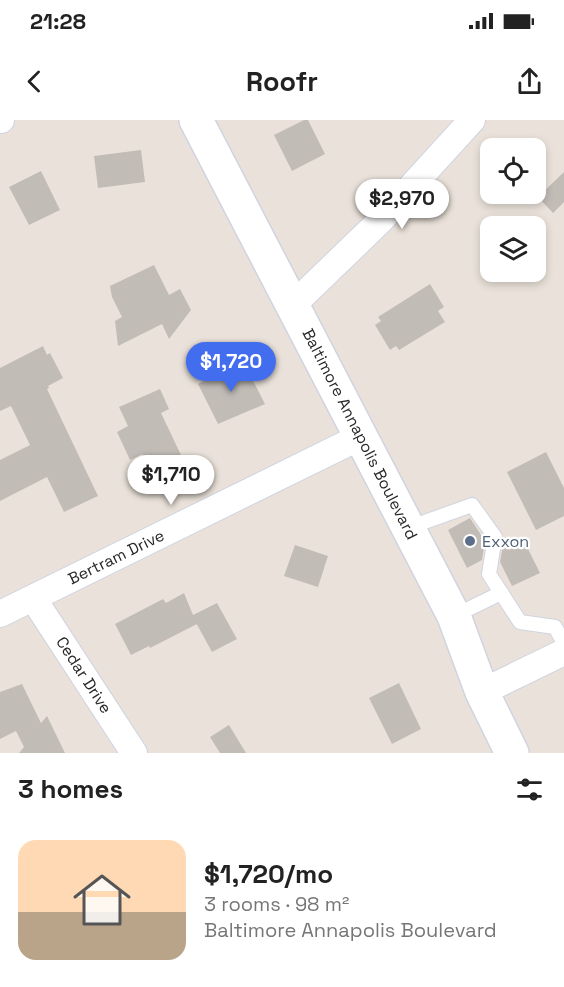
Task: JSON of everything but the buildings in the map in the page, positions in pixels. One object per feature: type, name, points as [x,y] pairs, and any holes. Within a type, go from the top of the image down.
[{"type":"main road","name":"Baltimore Annapolis Boulevard","points":[[196,120],[294,304],[360,437],[454,616],[482,692],[512,753]]},
{"type":"street","points":[[294,304],[380,221],[472,120]]},
{"type":"street","name":"Bertram Drive","points":[[0,614],[360,437]]},
{"type":"street","name":"Cedar Drive","points":[[33,598],[134,753]]},
{"type":"street","points":[[482,692],[564,652]]},
{"type":"lane","points":[[408,528],[472,505],[495,537],[489,574],[520,622],[555,627],[564,643]]},
{"type":"lane","points":[[454,616],[501,593]]},
{"type":"place","name":"Exxon","points":[[470,541]]}]
